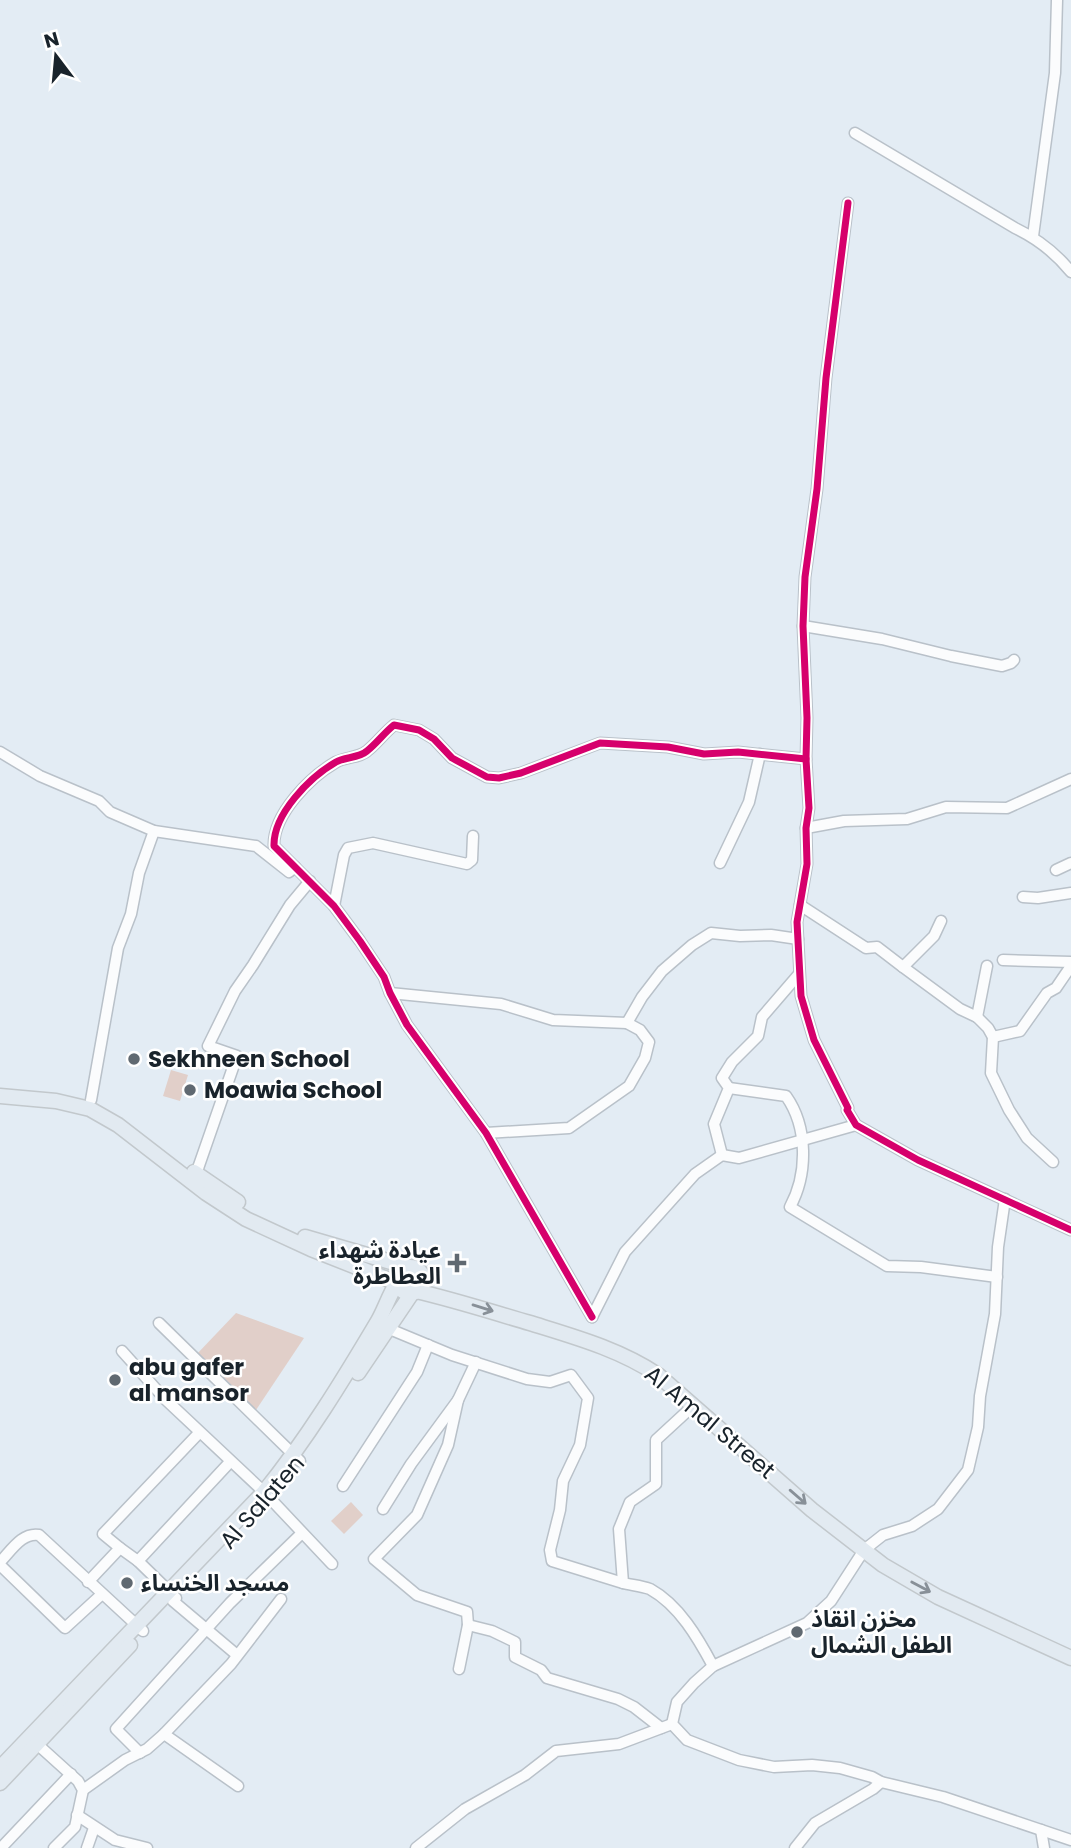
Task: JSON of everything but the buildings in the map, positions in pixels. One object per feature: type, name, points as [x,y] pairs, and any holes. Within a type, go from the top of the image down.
[{"type":"main road","points":[[0,1087],[91,1100],[123,1117],[196,1174],[251,1211],[302,1236],[417,1269],[422,1276],[422,1285],[414,1292],[401,1290],[397,1283],[311,1249],[246,1219],[206,1194],[118,1125],[90,1109],[56,1101],[0,1096]]},
{"type":"main road","points":[[397,1283],[400,1271],[408,1267]]},
{"type":"main road","name":"Al Salaten","points":[[297,1458],[382,1314],[397,1283]]},
{"type":"main road","name":"Al Salaten","points":[[0,1768],[172,1597],[267,1495],[297,1458],[414,1292]]},
{"type":"main road","name":"Al Amal Street","points":[[414,1292],[457,1301],[610,1349],[659,1375],[802,1501],[864,1550],[913,1583],[1071,1658]]},
{"type":"main road","name":"Al Salaten","points":[[0,1783],[140,1629]]},
{"type":"street","points":[[1033,236],[1055,73],[1058,0]]},
{"type":"street","points":[[855,133],[1033,236],[1052,251],[1071,272]]},
{"type":"street","points":[[848,203],[805,576],[803,626],[809,808],[806,828],[807,864],[798,939],[801,996],[814,1040],[856,1125],[918,1160],[1071,1230]]},
{"type":"street","points":[[803,626],[882,639],[1002,666],[1014,660]]},
{"type":"street","points":[[806,760],[738,752],[704,754],[668,747],[600,743],[521,773],[499,778],[487,777],[452,758],[434,739],[419,730],[394,725],[365,753],[337,761],[298,794],[288,807],[274,836],[274,846],[334,906],[378,967],[407,1025],[486,1133],[592,1317],[625,1252],[695,1174],[722,1155],[739,1158],[856,1125]]},
{"type":"street","points":[[0,752],[40,776],[99,801],[110,812],[154,831],[256,846],[289,872],[295,867]]},
{"type":"street","points":[[720,863],[749,802],[760,754]]},
{"type":"street","points":[[806,828],[845,821],[907,819],[946,807],[1007,808],[1071,779]]},
{"type":"street","points":[[91,1100],[118,948],[131,914],[139,873],[154,831]]},
{"type":"street","points":[[334,906],[344,855],[348,848],[373,843],[467,864],[472,860],[473,836]]},
{"type":"street","points":[[1056,870],[1071,863]]},
{"type":"street","points":[[196,1174],[237,1056],[208,1046],[234,991],[290,905],[310,881]]},
{"type":"street","points":[[1023,897],[1038,898],[1071,893]]},
{"type":"street","points":[[800,905],[866,948],[877,947],[960,1009],[977,1017],[988,1028],[993,1037],[991,1073],[1027,1138],[1053,1162]]},
{"type":"street","points":[[903,967],[934,936],[941,921]]},
{"type":"street","points":[[628,1023],[642,997],[662,971],[692,945],[711,933],[771,935],[798,939]]},
{"type":"street","points":[[993,1037],[1020,1031],[1047,993],[1056,988],[1071,964],[1003,960]]},
{"type":"street","points":[[977,1017],[987,966]]},
{"type":"street","points":[[799,974],[762,1017],[758,1037],[732,1062],[722,1078],[729,1088],[786,1096],[796,1110],[803,1140],[800,1186],[790,1207],[887,1266],[921,1267],[997,1277]]},
{"type":"street","points":[[390,993],[501,1004],[553,1020],[628,1023],[640,1030],[649,1042],[645,1058],[629,1086],[569,1128],[486,1133]]},
{"type":"street","points":[[722,1155],[714,1124],[729,1088]]},
{"type":"street","points":[[416,1848],[465,1809],[525,1775],[556,1751],[619,1744],[666,1726],[677,1702],[713,1666],[807,1623],[831,1601],[864,1550],[883,1535],[912,1526],[938,1509],[968,1470],[978,1427],[995,1314],[1005,1199]]},
{"type":"street","points":[[159,1323],[297,1458]]},
{"type":"street","points":[[387,1328],[527,1379],[550,1382],[571,1375],[589,1398],[580,1445],[563,1481],[560,1510],[550,1550],[552,1561],[649,1589],[674,1609],[696,1635],[713,1666]]},
{"type":"street","points":[[344,1486],[417,1372],[428,1345]]},
{"type":"street","points":[[122,1351],[164,1399],[267,1495],[332,1563]]},
{"type":"street","points":[[383,1509],[411,1464],[458,1400],[476,1362]]},
{"type":"street","points":[[458,1400],[447,1445],[417,1516],[374,1559],[417,1595],[467,1612],[468,1625],[459,1670]]},
{"type":"street","points":[[623,1583],[620,1529],[626,1511],[630,1502],[656,1484],[656,1440],[694,1405]]},
{"type":"street","points":[[199,1433],[103,1534],[138,1561],[172,1597],[237,1655]]},
{"type":"street","points":[[138,1561],[230,1462]]},
{"type":"street","points":[[140,1753],[116,1729],[207,1628],[302,1533]]},
{"type":"street","points":[[101,1595],[65,1628],[0,1563],[24,1537],[35,1534],[140,1629]]},
{"type":"street","points":[[88,1582],[120,1548]]},
{"type":"street","points":[[54,1848],[75,1826],[83,1790],[164,1734],[252,1639],[281,1599]]},
{"type":"street","points":[[468,1625],[492,1631],[515,1642],[515,1657],[541,1670],[547,1678],[618,1699],[687,1740],[739,1759],[774,1767],[812,1765],[839,1768],[872,1777],[880,1783],[943,1797],[1071,1840]]},
{"type":"street","points":[[164,1734],[238,1786]]},
{"type":"street","points":[[37,1744],[71,1774],[83,1790]]},
{"type":"street","points":[[1,1848],[71,1774]]},
{"type":"street","points":[[795,1848],[815,1823],[880,1783]]},
{"type":"street","points":[[77,1815],[115,1840],[146,1848]]},
{"type":"street","points":[[87,1848],[94,1828]]},
{"type":"street","points":[[1041,1830],[1044,1848]]},
{"type":"shaded area","points":[[171,1070],[188,1075],[180,1101],[163,1096]]},
{"type":"shaded area","points":[[236,1313],[304,1338],[256,1410],[196,1355]]},
{"type":"shaded area","points":[[351,1502],[363,1515],[344,1534],[331,1521]]},
{"type":"cycle path","points":[[848,203],[805,577],[803,626],[809,808],[806,828],[807,864],[797,922],[801,996],[814,1040],[856,1125],[918,1160],[1071,1230]]},
{"type":"cycle path","points":[[592,1317],[486,1133],[407,1025],[384,977],[334,906],[274,846],[275,834],[286,809],[315,777],[336,762],[364,753],[394,725],[419,730],[434,739],[452,758],[487,777],[499,778],[521,773],[600,743],[668,747],[704,754],[738,752],[806,759]]},
{"type":"place","name":"Sekhneen School","points":[[134,1059]]},
{"type":"place","name":"Moawia School","points":[[190,1090]]},
{"type":"place","name":"عيادة شهداء العطاطرة","points":[[457,1263]]},
{"type":"place","name":"abu gafer al mansor","points":[[115,1380]]},
{"type":"place","name":"مسجد الخنساء","points":[[127,1583]]},
{"type":"place","name":"مخزن انقاذ الطفل الشمال","points":[[797,1632]]}]
